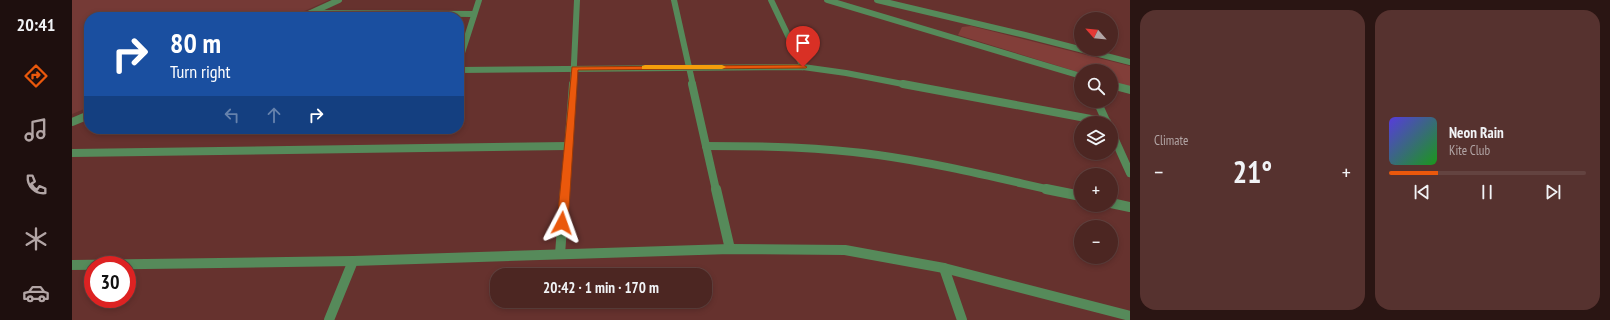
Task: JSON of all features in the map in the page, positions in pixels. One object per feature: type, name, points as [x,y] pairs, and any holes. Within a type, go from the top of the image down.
[{"type":"street","points":[[313,12],[340,0]]},
{"type":"street","points":[[464,46],[479,0]]},
{"type":"street","points":[[560,254],[574,68],[577,0]]},
{"type":"street","points":[[674,0],[730,249]]},
{"type":"street","points":[[771,0],[803,67]]},
{"type":"street","points":[[827,0],[1074,74]]},
{"type":"street","points":[[877,0],[888,1],[1130,62]]},
{"type":"street","points":[[464,14],[474,14]]},
{"type":"street","points":[[464,70],[803,67],[846,73],[1075,116]]},
{"type":"street","points":[[1118,87],[1130,90]]},
{"type":"street","points":[[72,122],[84,117]]},
{"type":"street","points":[[706,146],[760,145],[844,151],[895,158],[1074,195]]},
{"type":"street","points":[[72,153],[568,146]]},
{"type":"street","points":[[1118,146],[1130,173]]},
{"type":"street","points":[[1118,204],[1130,207]]},
{"type":"street","points":[[72,265],[353,261],[730,249],[845,250],[944,268],[1130,316]]},
{"type":"street","points":[[329,320],[353,261]]},
{"type":"street","points":[[944,268],[962,320]]},
{"type":"shaded area","points":[[72,0],[329,0],[302,12],[84,12],[84,109],[72,114]]},
{"type":"shaded area","points":[[971,26],[1074,52],[1074,56],[1090,56],[1130,66],[1130,88],[1118,84],[1118,64],[1074,64],[1074,71],[958,35],[962,27]]},
{"type":"slow traffic","points":[[645,68],[722,67]]},
{"type":"route","points":[[562,223],[574,68],[803,67]]}]
